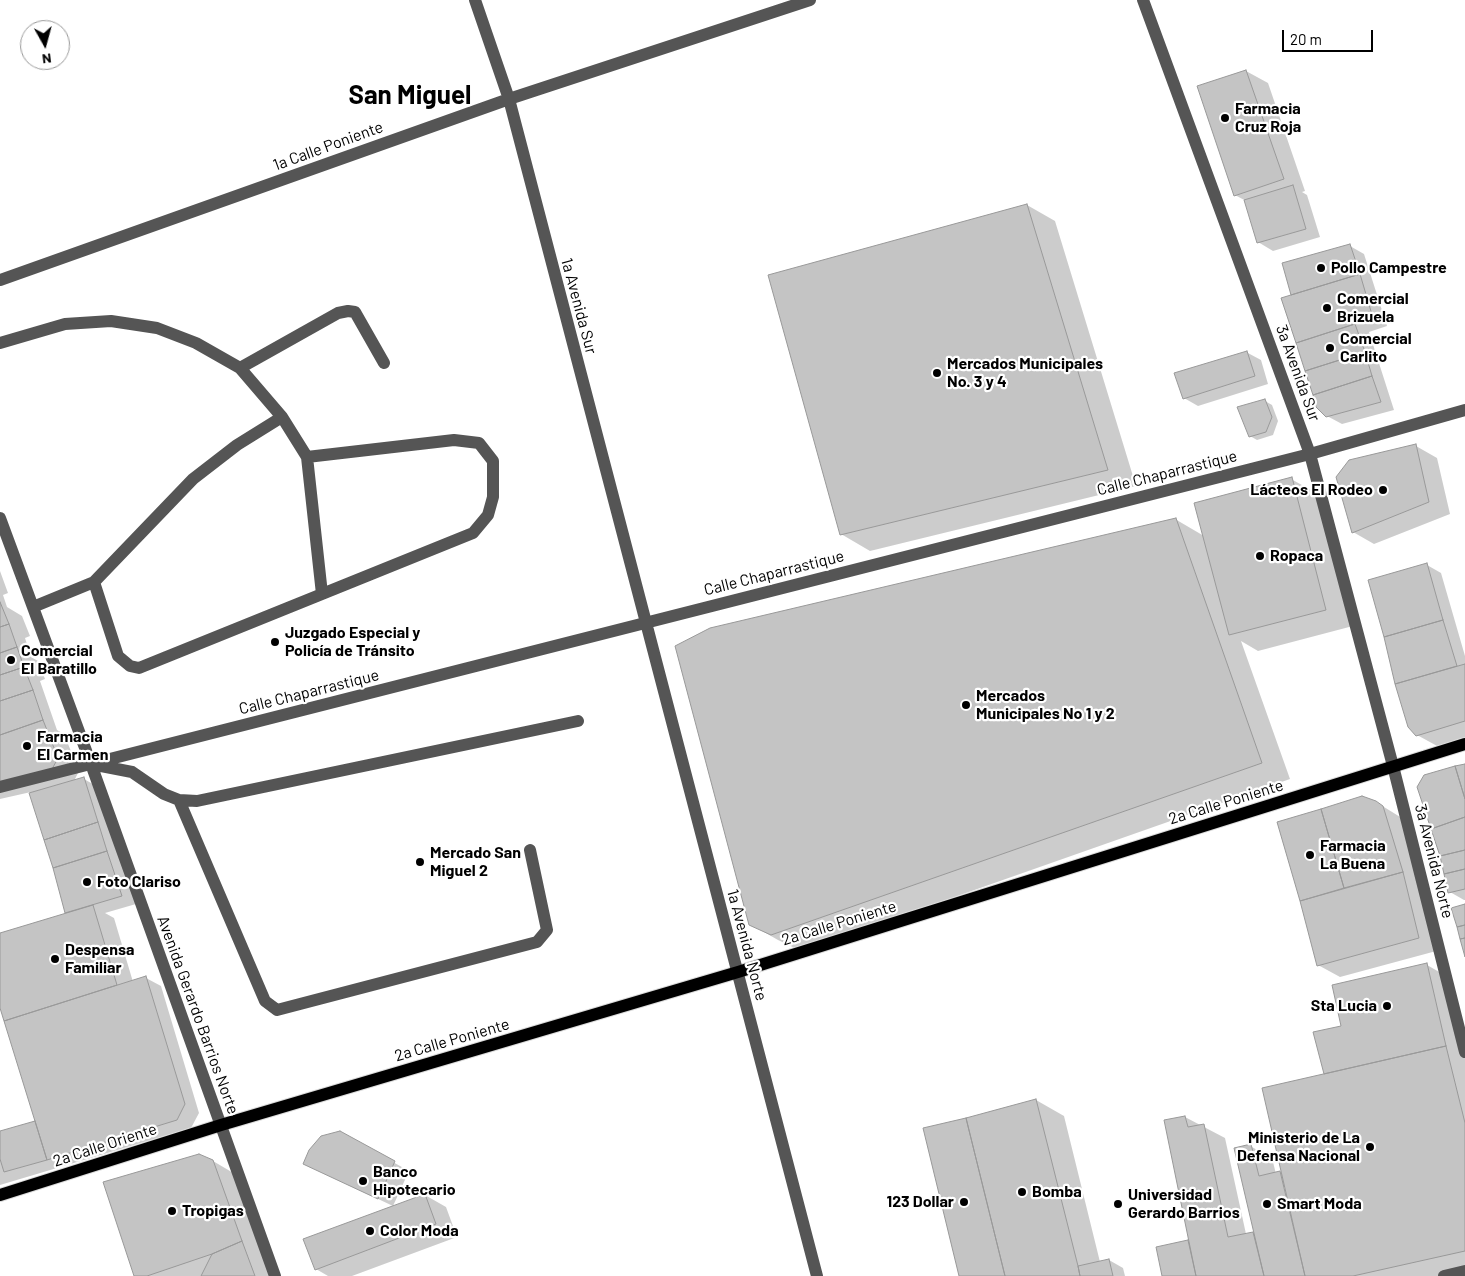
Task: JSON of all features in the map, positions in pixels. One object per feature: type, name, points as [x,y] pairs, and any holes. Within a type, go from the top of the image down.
[{"type":"main road","name":"2a Calle Poniente","points":[[220,1125],[738,972],[1465,744]]},
{"type":"main road","name":"2a Calle Oriente","points":[[0,1195],[220,1125]]},
{"type":"street","name":"1a Avenida Sur","points":[[475,0],[508,99],[645,622]]},
{"type":"street","name":"1a Calle Poniente","points":[[0,280],[508,99],[810,0]]},
{"type":"street","name":"3a Avenida Sur","points":[[1143,0],[1310,454],[1393,766]]},
{"type":"street","points":[[240,368],[338,313],[348,311],[355,312],[384,363]]},
{"type":"street","points":[[0,343],[65,324],[111,321],[157,328],[196,343],[240,368],[282,417],[307,457],[322,594]]},
{"type":"street","name":"Calle Chaparrastique","points":[[0,787],[1310,454],[1465,410]]},
{"type":"street","points":[[32,607],[94,582],[193,479],[237,445],[282,417]]},
{"type":"street","points":[[94,582],[118,656],[130,666],[139,668],[473,533],[488,515],[493,497],[493,461],[479,443],[454,440],[307,457]]},
{"type":"street","name":"Avenida Gerardo Barrios Norte","points":[[0,518],[91,764],[275,1276]]},
{"type":"street","name":"1a Avenida Norte","points":[[645,622],[817,1276]]},
{"type":"street","points":[[91,764],[132,772],[164,794],[179,800],[197,801],[578,721]]},
{"type":"street","name":"3a Avenida Norte","points":[[1393,766],[1465,1052]]},
{"type":"street","points":[[179,800],[265,1001],[277,1010],[537,942],[547,930],[530,850]]},
{"type":"street","points":[[1444,1276],[1465,1271]]},
{"type":"building","points":[[1246,70],[1284,179],[1234,196],[1197,86]]},
{"type":"building","points":[[1293,185],[1306,229],[1257,243],[1244,200]]},
{"type":"building","name":"Mercados Municipales No. 3 y 4","points":[[1027,204],[1108,470],[840,535],[768,275]]},
{"type":"building","name":"Pollo Campestre","points":[[1350,244],[1360,274],[1291,295],[1282,263]]},
{"type":"building","name":"Comercial Brizuela","points":[[1360,274],[1373,318],[1296,343],[1281,298]]},
{"type":"building","name":"Comercial Carlito","points":[[1355,324],[1365,352],[1305,371],[1296,343]]},
{"type":"building","points":[[1247,351],[1255,376],[1183,399],[1174,373]]},
{"type":"building","points":[[1365,352],[1372,376],[1313,395],[1305,371]]},
{"type":"building","points":[[1372,376],[1381,402],[1326,417],[1316,407],[1313,395]]},
{"type":"building","points":[[1265,399],[1272,417],[1266,432],[1249,437],[1237,407]]},
{"type":"building","name":"Lácteos El Rodeo","points":[[1416,444],[1429,502],[1352,533],[1336,477],[1349,460]]},
{"type":"building","name":"Ropaca","points":[[1292,477],[1326,610],[1229,635],[1194,503]]},
{"type":"building","name":"Mercados Municipales No 1 y 2","points":[[1176,518],[1262,763],[771,935],[749,925],[675,646],[710,628]]},
{"type":"building","points":[[1427,563],[1443,620],[1384,637],[1368,580]]},
{"type":"building","points":[[0,602],[9,624],[0,627]]},
{"type":"building","points":[[1443,620],[1457,666],[1395,684],[1384,637]]},
{"type":"building","points":[[9,624],[17,647],[0,653],[0,627]]},
{"type":"building","name":"Comercial El Baratillo","points":[[17,647],[24,667],[0,675],[0,653]]},
{"type":"building","points":[[1465,664],[1465,721],[1416,736],[1408,727],[1395,684]]},
{"type":"building","points":[[24,667],[33,690],[0,701],[0,675]]},
{"type":"building","points":[[33,690],[43,720],[0,735],[0,701]]},
{"type":"building","name":"Farmacia El Carmen","points":[[43,720],[58,758],[51,771],[0,783],[0,735]]},
{"type":"building","points":[[1465,764],[1465,799],[1455,766]]},
{"type":"building","points":[[1455,766],[1465,799],[1465,817],[1431,829],[1417,787],[1424,775]]},
{"type":"building","points":[[84,777],[98,822],[44,840],[29,793]]},
{"type":"building","points":[[1362,796],[1376,801],[1383,806],[1403,872],[1344,888],[1321,809]]},
{"type":"building","name":"Farmacia La Buena","points":[[1321,809],[1344,888],[1300,901],[1277,822]]},
{"type":"building","points":[[1465,817],[1465,850],[1440,856],[1431,829]]},
{"type":"building","points":[[98,822],[107,851],[53,868],[44,840]]},
{"type":"building","points":[[1465,850],[1465,869],[1444,874],[1440,856]]},
{"type":"building","name":"Foto Clariso","points":[[107,851],[122,896],[65,913],[53,868]]},
{"type":"building","points":[[1465,869],[1465,889],[1448,893],[1444,874]]},
{"type":"building","points":[[1403,872],[1419,938],[1317,966],[1300,901]]},
{"type":"building","points":[[1465,904],[1465,925],[1457,927],[1451,908]]},
{"type":"building","name":"Despensa Familiar","points":[[93,905],[117,985],[4,1021],[0,1008],[0,933]]},
{"type":"building","points":[[1465,925],[1465,938],[1460,939],[1457,927]]},
{"type":"building","points":[[1465,938],[1465,957],[1460,939]]},
{"type":"building","name":"Sta Lucia","points":[[1427,963],[1446,1046],[1324,1074],[1313,1032],[1341,1026],[1332,985]]},
{"type":"building","points":[[146,976],[185,1104],[177,1120],[47,1160],[4,1021]]},
{"type":"building","name":"Ministerio de La Defensa Nacional","points":[[1446,1046],[1465,1123],[1465,1251],[1353,1276],[1305,1276],[1262,1088]]},
{"type":"building","name":"Bomba","points":[[1036,1099],[1080,1276],[1005,1276],[966,1118]]},
{"type":"building","points":[[1185,1116],[1188,1127],[1204,1124],[1228,1237],[1253,1232],[1264,1276],[1196,1276],[1164,1120]]},
{"type":"building","name":"123 Dollar","points":[[966,1118],[1005,1276],[959,1276],[923,1128]]},
{"type":"building","points":[[35,1121],[47,1160],[4,1172],[0,1159],[0,1131]]},
{"type":"building","name":"Banco Hipotecario","points":[[340,1131],[395,1161],[378,1199],[303,1164],[309,1150],[321,1136]]},
{"type":"building","name":"Smart Moda","points":[[1251,1144],[1259,1176],[1280,1171],[1305,1276],[1264,1276],[1234,1148]]},
{"type":"building","name":"Tropigas","points":[[199,1154],[213,1160],[242,1241],[212,1254],[147,1276],[134,1276],[103,1182]]},
{"type":"building","name":"Color Moda","points":[[425,1194],[436,1224],[315,1270],[303,1239]]},
{"type":"building","points":[[1188,1240],[1196,1276],[1162,1276],[1156,1247]]},
{"type":"building","points":[[242,1241],[255,1276],[201,1276],[212,1254]]},
{"type":"building","points":[[1109,1259],[1113,1276],[1080,1276],[1078,1266]]},
{"type":"place","name":"Farmacia Cruz Roja","points":[[1225,118]]},
{"type":"place","name":"Pollo Campestre","points":[[1321,268]]},
{"type":"place","name":"Comercial Brizuela","points":[[1327,308]]},
{"type":"place","name":"Comercial Carlito","points":[[1330,348]]},
{"type":"place","name":"Mercados Municipales No. 3 y 4","points":[[937,373]]},
{"type":"place","name":"Lácteos El Rodeo","points":[[1383,490]]},
{"type":"place","name":"Ropaca","points":[[1260,556]]},
{"type":"place","name":"Juzgado Especial y Policía de Tránsito","points":[[275,642]]},
{"type":"place","name":"Comercial El Baratillo","points":[[11,660]]},
{"type":"place","name":"Mercados Municipales No 1 y 2","points":[[966,705]]},
{"type":"place","name":"Farmacia El Carmen","points":[[27,746]]},
{"type":"place","name":"Farmacia La Buena","points":[[1310,855]]},
{"type":"place","name":"Mercado San Miguel 2","points":[[420,862]]},
{"type":"place","name":"Foto Clariso","points":[[87,882]]},
{"type":"place","name":"Despensa Familiar","points":[[55,959]]},
{"type":"place","name":"Sta Lucia","points":[[1387,1006]]},
{"type":"place","name":"Ministerio de La Defensa Nacional","points":[[1370,1147]]},
{"type":"place","name":"Banco Hipotecario","points":[[363,1181]]},
{"type":"place","name":"Bomba","points":[[1022,1192]]},
{"type":"place","name":"123 Dollar","points":[[964,1202]]},
{"type":"place","name":"Universidad Gerardo Barrios","points":[[1118,1204]]},
{"type":"place","name":"Smart Moda","points":[[1267,1204]]},
{"type":"place","name":"Tropigas","points":[[172,1211]]},
{"type":"place","name":"Color Moda","points":[[370,1231]]},
{"type":"district","name":"San Miguel","points":[[410,95]]}]
